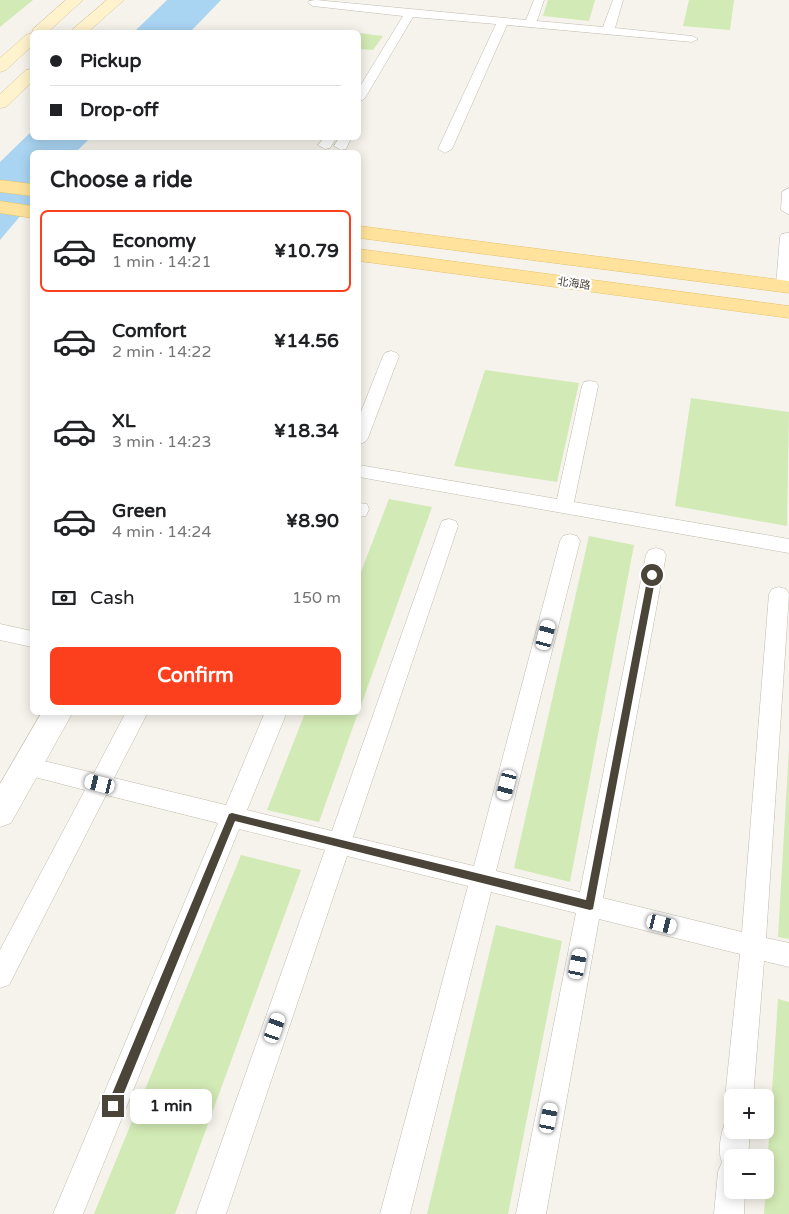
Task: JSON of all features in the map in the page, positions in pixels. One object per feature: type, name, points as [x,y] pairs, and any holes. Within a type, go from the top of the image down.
[{"type":"main road","points":[[40,30],[75,0]]},
{"type":"main road","points":[[81,30],[116,0]]},
{"type":"main road","points":[[0,67],[30,40]]},
{"type":"main road","points":[[0,103],[30,76]]},
{"type":"main road","points":[[0,186],[30,190]]},
{"type":"main road","points":[[0,207],[30,212]]},
{"type":"main road","name":"北海路","points":[[361,232],[787,287]]},
{"type":"main road","points":[[399,260],[408,238]]},
{"type":"main road","name":"北海路","points":[[361,255],[789,312]]},
{"type":"street","points":[[0,813],[56,715]]},
{"type":"lane","points":[[530,24],[540,0]]},
{"type":"lane","points":[[608,31],[618,0]]},
{"type":"lane","points":[[313,3],[410,13],[458,13],[503,22],[692,39]]},
{"type":"lane","points":[[361,95],[410,13]]},
{"type":"lane","points":[[445,149],[503,22]]},
{"type":"lane","points":[[788,210],[789,192]]},
{"type":"lane","points":[[787,237],[787,287]]},
{"type":"lane","points":[[361,433],[392,356]]},
{"type":"lane","points":[[564,507],[590,386]]},
{"type":"lane","points":[[361,471],[789,546]]},
{"type":"lane","points":[[211,1214],[449,526]]},
{"type":"lane","points":[[395,1214],[570,541]]},
{"type":"lane","points":[[531,1214],[656,555]]},
{"type":"lane","points":[[740,1089],[753,946],[779,594]]},
{"type":"lane","points":[[0,632],[30,639]]},
{"type":"lane","points":[[0,976],[135,715]]},
{"type":"lane","points":[[68,1214],[275,715]]},
{"type":"lane","points":[[27,766],[789,955]]},
{"type":"lane","points":[[729,1214],[730,1199]]},
{"type":"green space","points":[[0,0],[33,0],[0,27]]},
{"type":"green space","points":[[548,0],[595,0],[589,21],[543,16]]},
{"type":"green space","points":[[689,0],[734,0],[730,30],[683,26]]},
{"type":"green space","points":[[361,33],[383,36],[373,50],[361,49]]},
{"type":"green space","points":[[485,370],[579,383],[557,482],[454,466]]},
{"type":"green space","points":[[691,398],[789,412],[787,526],[675,506]]},
{"type":"green space","points":[[389,499],[432,507],[361,705],[361,572]]},
{"type":"green space","points":[[589,536],[634,545],[570,882],[514,868]]},
{"type":"green space","points":[[304,715],[357,715],[319,822],[267,810]]},
{"type":"green space","points":[[789,748],[789,939],[778,937]]},
{"type":"green space","points":[[241,855],[301,870],[175,1214],[94,1214]]},
{"type":"green space","points":[[496,925],[562,941],[508,1214],[427,1214]]},
{"type":"green space","points":[[778,999],[789,1002],[789,1214],[764,1214],[765,1199],[774,1199],[774,1149],[768,1149],[769,1139],[774,1139],[774,1089],[772,1089]]},
{"type":"water","points":[[167,0],[221,0],[192,30],[136,30]]},
{"type":"water","points":[[30,133],[30,140],[88,140],[78,150],[30,150],[30,204],[0,240],[0,162]]},
{"type":"route","points":[[113,1106],[232,817],[590,906],[652,575]]}]
